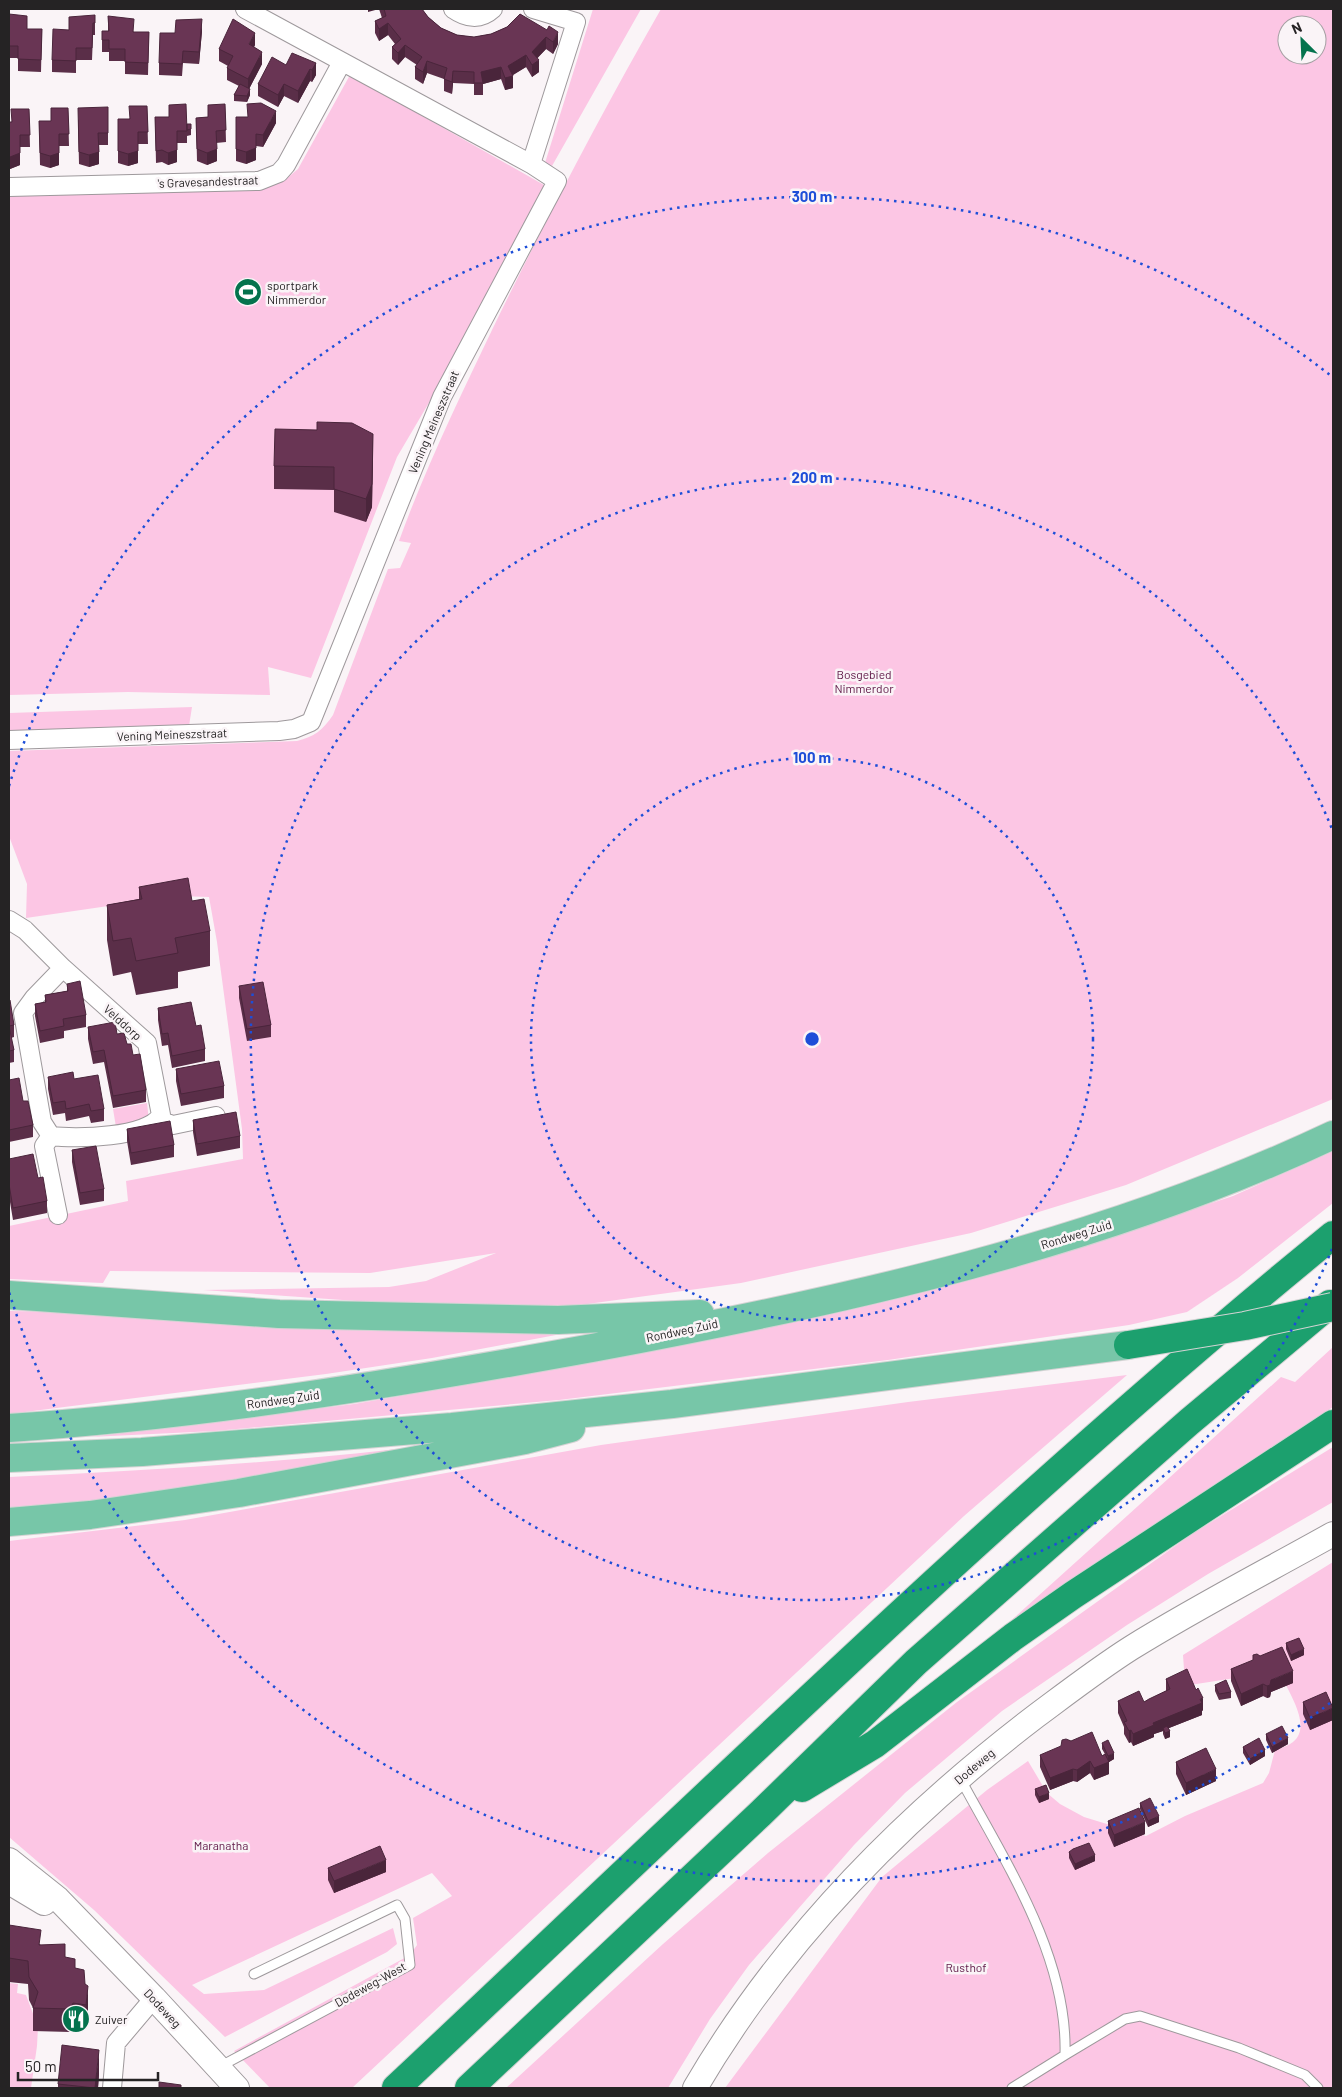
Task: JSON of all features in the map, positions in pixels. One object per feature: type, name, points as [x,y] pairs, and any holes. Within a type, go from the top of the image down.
[{"type":"highway","points":[[396,2088],[904,1610],[1154,1386],[1333,1235]]},
{"type":"highway","points":[[469,2088],[760,1814],[916,1662],[1189,1422],[1333,1301]]},
{"type":"highway","points":[[1128,1345],[1245,1326],[1333,1307]]},
{"type":"highway","points":[[760,1814],[875,1744],[1005,1643],[1073,1595],[1333,1424]]},
{"type":"main road","name":"Rondweg Zuid","points":[[9,1428],[240,1405],[361,1387],[506,1363],[766,1313],[957,1268],[1091,1230],[1215,1186],[1333,1135]]},
{"type":"main road","points":[[9,1295],[279,1314],[392,1317],[558,1320],[628,1316],[766,1313]]},
{"type":"main road","points":[[9,1458],[249,1444],[672,1404],[1128,1345]]},
{"type":"main road","points":[[9,1522],[90,1515],[239,1493],[525,1440],[672,1404]]},
{"type":"street","name":"Vening Meineszstraat","points":[[9,740],[278,731],[300,727],[311,722],[442,397],[557,181],[531,164],[245,9]]},
{"type":"street","points":[[453,9],[462,16],[475,18],[493,9]]},
{"type":"street","points":[[531,164],[576,22],[533,9]]},
{"type":"street","name":"'s Gravesandestraat","points":[[9,187],[259,181],[269,178],[286,165],[342,62]]},
{"type":"street","name":"Velddorp","points":[[9,920],[25,930],[63,968],[148,1043],[161,1115],[158,1120]]},
{"type":"street","points":[[63,968],[34,998],[23,1013],[42,1122],[51,1136],[66,1138],[138,1130],[158,1120],[172,1125],[232,1113]]},
{"type":"street","points":[[51,1136],[44,1146],[58,1215]]},
{"type":"street","name":"Dodeweg","points":[[695,2088],[726,2035],[773,1972],[817,1920],[911,1820],[960,1777],[1079,1684],[1131,1648],[1333,1534]]},
{"type":"street","name":"Dodeweg","points":[[9,1860],[58,1899],[154,1998],[237,2088]]},
{"type":"street","name":"Dodeweg","points":[[9,1882],[87,1931]]},
{"type":"street","points":[[112,2088],[116,2043],[154,1998]]},
{"type":"lane","points":[[960,1777],[1031,1908],[1057,1989],[1066,2032],[1065,2055]]},
{"type":"lane","name":"Dodeweg-West","points":[[218,2067],[410,1965],[405,1919],[397,1905],[254,1974]]},
{"type":"lane","points":[[1012,2088],[1125,2019],[1140,2016],[1238,2048],[1305,2075],[1318,2088]]},
{"type":"green space","points":[[593,9],[641,9],[552,166],[545,163]]},
{"type":"green space","name":"Bosgebied Nimmerdor","points":[[661,9],[1333,9],[1333,1099],[1126,1185],[971,1233],[741,1283],[558,1308],[428,1306],[203,1290],[389,1287],[426,1281],[496,1253],[370,1273],[110,1271],[103,1283],[9,1279],[9,1226],[128,1201],[126,1181],[243,1159],[242,1129],[217,942],[209,897],[177,896],[26,918],[27,884],[9,836],[9,751],[297,741],[313,735],[326,725],[333,715],[388,569],[400,568],[411,543],[399,541],[431,461],[492,330],[595,128]]},
{"type":"green space","name":"sportpark Nimmerdor","points":[[350,75],[544,185],[437,389],[397,457],[311,678],[268,667],[270,695],[128,692],[9,695],[9,195],[272,185],[286,179],[298,169]]},
{"type":"green space","points":[[192,707],[189,726],[9,733],[9,713]]},
{"type":"green space","points":[[147,1103],[149,1121],[116,1127],[113,1109]]},
{"type":"green space","points":[[1333,1151],[1333,1203],[1238,1278],[1187,1312],[1129,1325],[888,1360],[559,1400],[215,1431],[90,1437],[354,1404],[548,1370],[1121,1233],[1233,1196]]},
{"type":"green space","points":[[9,1311],[147,1313],[572,1332],[432,1358],[326,1374],[9,1414]]},
{"type":"green space","points":[[1333,1347],[1333,1407],[1165,1519],[974,1654],[1281,1377],[1295,1382]]},
{"type":"green space","name":"Maranatha","points":[[1127,1375],[964,1516],[352,2088],[270,2088],[234,2051],[410,1955],[417,1945],[413,1918],[452,1896],[432,1873],[192,1985],[204,1994],[264,1990],[393,1928],[397,1944],[387,1952],[225,2037],[94,1910],[9,1837],[9,1541],[185,1520],[601,1445],[908,1402]]},
{"type":"green space","points":[[457,1442],[242,1485],[9,1512],[9,1477],[234,1464]]},
{"type":"green space","points":[[1333,1447],[1333,1502],[1208,1574],[1127,1625],[1002,1711],[905,1793],[854,1845],[749,1965],[710,2019],[668,2088],[506,2088],[663,1944],[768,1853],[957,1702],[1192,1534]]},
{"type":"green space","name":"Rusthof","points":[[1333,1562],[1333,2088],[725,2088],[882,1877],[987,1790],[1028,1761],[1047,1793],[1060,1804],[1084,1817],[1146,1836],[1185,1816],[1263,1783],[1269,1773],[1275,1750],[1293,1742],[1298,1736],[1300,1729],[1298,1713],[1285,1683],[1235,1678],[1190,1685],[1185,1683],[1183,1655]]},
{"type":"green space","points":[[9,1983],[18,1984],[17,1993],[26,1995],[38,2027],[31,2088],[9,2088]]},
{"type":"building","points":[[384,9],[422,9],[441,28],[457,35],[474,37],[491,34],[507,27],[520,14],[547,30],[549,26],[558,32],[553,42],[546,37],[532,52],[539,60],[532,65],[526,55],[508,66],[513,76],[505,78],[501,67],[481,72],[483,83],[474,83],[474,72],[453,71],[452,82],[444,79],[447,68],[427,61],[423,72],[415,67],[422,57],[405,45],[398,53],[392,47],[401,39],[388,23],[379,29],[375,21],[386,16]]},
{"type":"building","points":[[9,14],[27,16],[27,29],[42,29],[41,60],[18,59],[18,46],[9,46]]},
{"type":"building","points":[[95,15],[92,48],[76,48],[76,61],[52,60],[53,29],[69,30],[69,17]]},
{"type":"building","points":[[108,16],[134,19],[133,32],[149,32],[148,63],[125,62],[125,49],[109,49],[109,40],[102,40],[102,31],[109,31]]},
{"type":"building","points":[[202,19],[199,52],[183,51],[182,64],[159,63],[160,33],[175,33],[176,20]]},
{"type":"building","points":[[233,19],[255,33],[249,44],[262,52],[248,79],[227,68],[233,56],[219,49]]},
{"type":"building","points":[[292,53],[316,63],[312,70],[310,69],[298,91],[284,84],[278,95],[258,84],[272,57],[286,65]]},
{"type":"building","points":[[240,84],[250,89],[247,96],[234,95]]},
{"type":"building","points":[[261,103],[276,111],[263,135],[256,134],[256,148],[246,152],[236,149],[236,117],[248,117],[247,104]]},
{"type":"building","points":[[186,104],[187,131],[177,131],[177,150],[168,153],[162,150],[156,151],[155,117],[169,117],[169,105]]},
{"type":"building","points":[[225,104],[226,130],[216,131],[217,149],[207,153],[197,149],[196,118],[208,117],[208,105]]},
{"type":"building","points":[[129,106],[147,106],[148,132],[138,132],[138,151],[128,154],[118,151],[118,119],[130,119]]},
{"type":"building","points":[[108,107],[108,133],[98,133],[99,152],[89,155],[79,152],[78,108]]},
{"type":"building","points":[[51,108],[68,108],[69,134],[59,134],[59,153],[50,156],[40,153],[39,121],[51,121]]},
{"type":"building","points":[[11,109],[29,109],[30,135],[20,135],[20,153],[9,157],[9,122],[12,122]]},
{"type":"building","points":[[187,124],[191,124],[191,129],[187,130]]},
{"type":"building","points":[[317,422],[352,423],[373,434],[372,484],[366,499],[334,489],[334,467],[274,466],[275,429],[317,430]]},
{"type":"building","points":[[188,878],[192,901],[204,899],[210,931],[175,938],[178,953],[136,961],[131,938],[113,941],[107,905],[142,899],[139,887]]},
{"type":"building","points":[[80,981],[86,1015],[63,1019],[64,1026],[40,1031],[35,1004],[46,1002],[45,995],[68,991],[67,984]]},
{"type":"building","points":[[263,982],[271,1025],[247,1029],[239,986]]},
{"type":"building","points":[[10,1000],[14,1025],[9,1026],[9,1001]]},
{"type":"building","points":[[191,1002],[196,1026],[201,1025],[205,1049],[172,1056],[168,1033],[162,1034],[158,1008]]},
{"type":"building","points":[[115,1022],[117,1034],[124,1033],[127,1044],[131,1044],[133,1055],[140,1054],[146,1090],[113,1096],[104,1050],[93,1052],[88,1027]]},
{"type":"building","points":[[9,1026],[14,1050],[9,1051]]},
{"type":"building","points":[[219,1061],[224,1086],[181,1094],[176,1069]]},
{"type":"building","points":[[73,1072],[74,1079],[98,1075],[104,1109],[91,1111],[89,1104],[66,1109],[65,1101],[53,1103],[48,1077]]},
{"type":"building","points":[[19,1078],[23,1101],[28,1101],[33,1125],[9,1130],[9,1080]]},
{"type":"building","points":[[236,1112],[240,1136],[197,1144],[193,1120]]},
{"type":"building","points":[[170,1121],[174,1145],[131,1153],[127,1129]]},
{"type":"building","points":[[96,1146],[104,1189],[80,1193],[72,1150]]},
{"type":"building","points":[[33,1154],[38,1178],[43,1177],[47,1201],[13,1208],[9,1184],[9,1159]]},
{"type":"building","points":[[1299,1638],[1304,1649],[1291,1655],[1286,1643]]},
{"type":"building","points":[[1282,1647],[1293,1671],[1271,1680],[1270,1685],[1263,1684],[1241,1694],[1231,1669],[1253,1660],[1253,1655],[1257,1654],[1260,1656]]},
{"type":"building","points":[[1187,1669],[1196,1690],[1198,1688],[1203,1698],[1200,1699],[1202,1703],[1153,1723],[1154,1725],[1133,1734],[1131,1730],[1129,1731],[1124,1722],[1127,1721],[1118,1701],[1139,1691],[1144,1702],[1170,1689],[1166,1679]]},
{"type":"building","points":[[1226,1680],[1231,1692],[1219,1694],[1215,1685]]},
{"type":"building","points":[[1326,1692],[1333,1708],[1310,1718],[1303,1702]]},
{"type":"building","points":[[1167,1726],[1170,1731],[1165,1733],[1163,1728]]},
{"type":"building","points":[[1282,1726],[1288,1738],[1272,1747],[1266,1734]]},
{"type":"building","points":[[1092,1732],[1102,1756],[1105,1754],[1109,1762],[1094,1768],[1090,1761],[1077,1770],[1073,1769],[1050,1778],[1040,1755],[1061,1746],[1062,1740],[1071,1741]]},
{"type":"building","points":[[1259,1738],[1265,1750],[1250,1759],[1243,1747]]},
{"type":"building","points":[[1108,1740],[1114,1753],[1108,1756],[1102,1743]]},
{"type":"building","points":[[1206,1748],[1216,1769],[1186,1783],[1176,1762]]},
{"type":"building","points":[[1046,1785],[1049,1793],[1039,1797],[1035,1789]]},
{"type":"building","points":[[1150,1798],[1159,1816],[1148,1821],[1140,1803]]},
{"type":"building","points":[[1139,1808],[1145,1822],[1114,1835],[1108,1821]]},
{"type":"building","points":[[1089,1843],[1095,1855],[1075,1864],[1069,1852]]},
{"type":"building","points":[[380,1846],[386,1860],[334,1881],[328,1868]]},
{"type":"building","points":[[9,1925],[41,1930],[39,1945],[65,1944],[65,1957],[75,1959],[75,1968],[84,1970],[85,1984],[88,1986],[86,2005],[73,2003],[70,2009],[33,2008],[38,1992],[29,1977],[28,1961],[9,1958]]},
{"type":"building","points":[[62,2045],[99,2050],[95,2088],[58,2084]]},
{"type":"building","points":[[159,2082],[181,2085],[181,2088],[159,2088]]},
{"type":"place","name":"sportpark Nimmerdor","points":[[248,292]]},
{"type":"place","name":"Zuiver","points":[[76,2019]]}]
